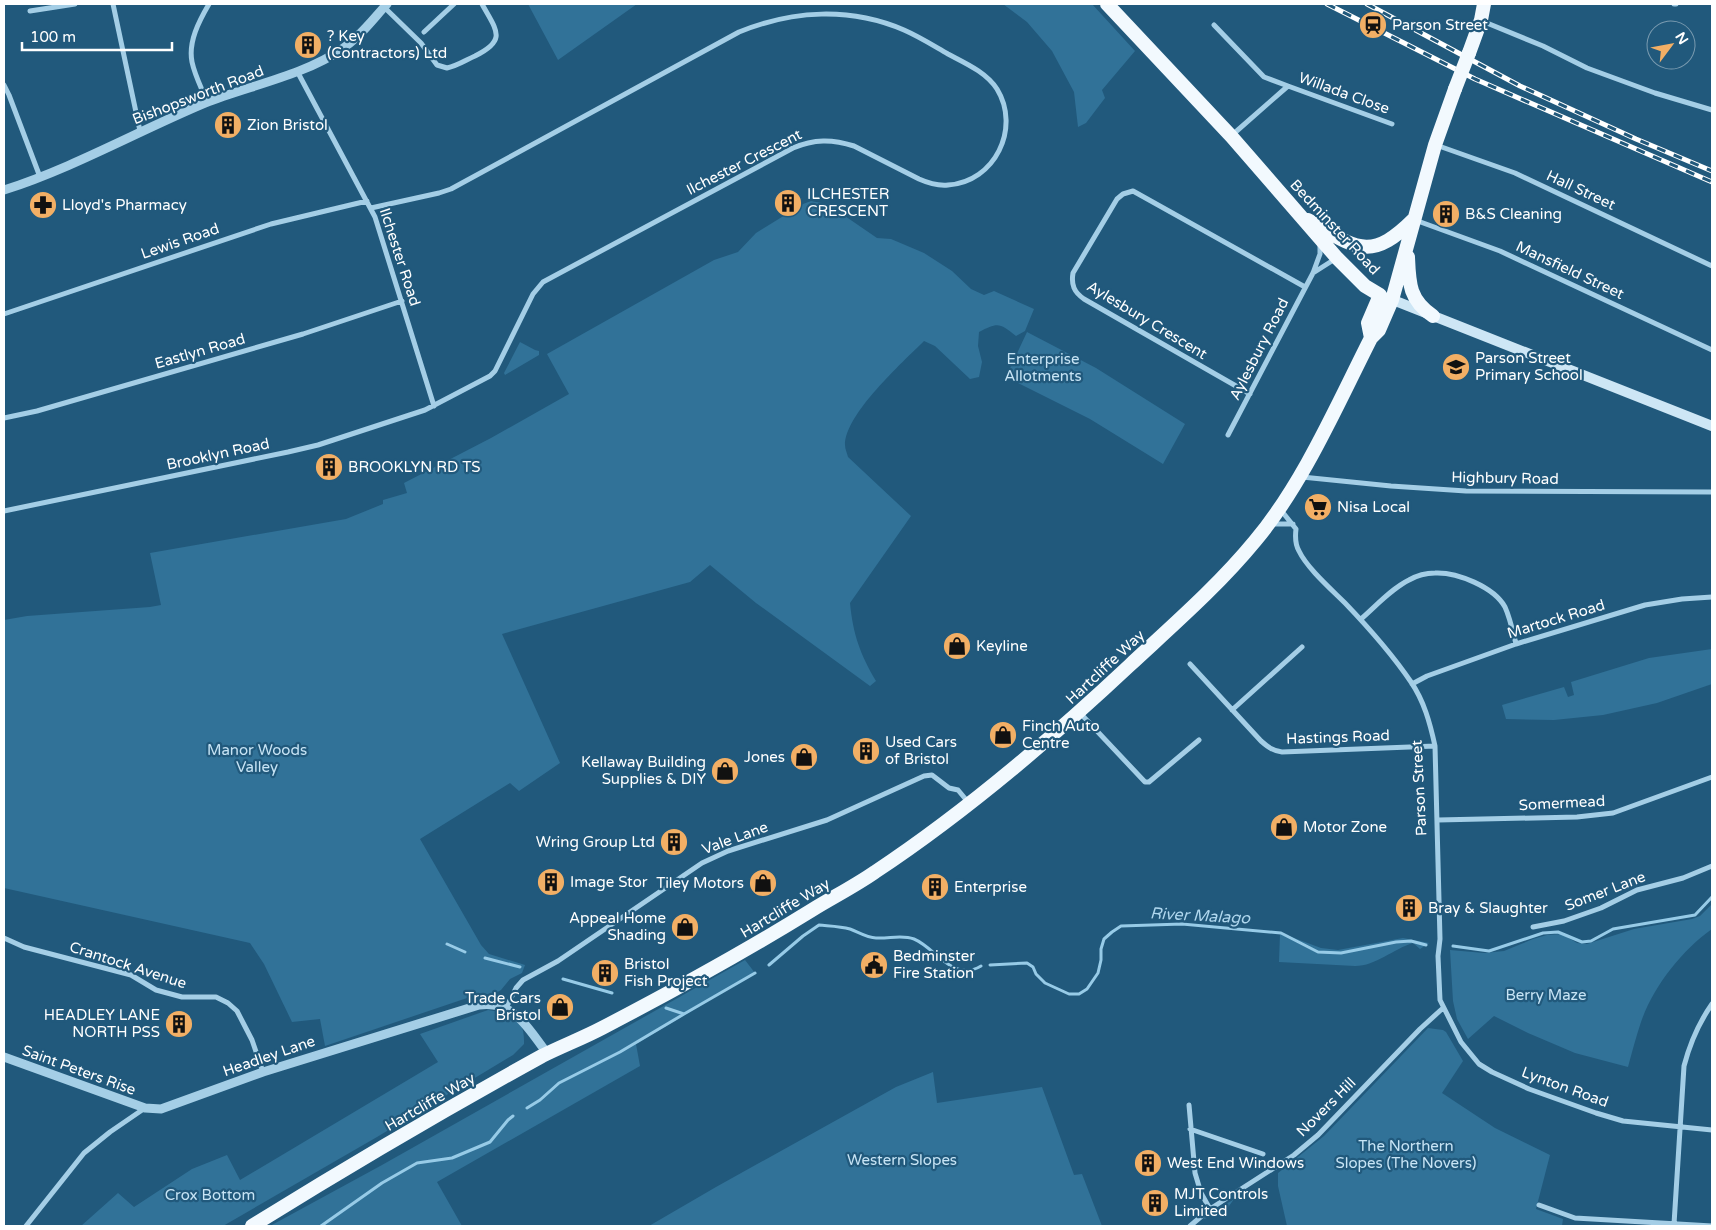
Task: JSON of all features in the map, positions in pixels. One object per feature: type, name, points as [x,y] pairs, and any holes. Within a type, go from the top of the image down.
[{"type":"highway","name":"Bedminster Road","points":[[1107,4],[1231,136],[1337,258],[1366,286],[1386,298]]},
{"type":"highway","points":[[1267,524],[1299,477],[1337,408],[1371,338],[1368,323],[1386,298],[1408,246],[1435,145],[1484,12]]},
{"type":"highway","points":[[1299,215],[1350,243],[1371,247],[1383,244],[1393,238],[1414,219]]},
{"type":"highway","points":[[1337,258],[1359,246]]},
{"type":"highway","points":[[1408,246],[1409,279],[1412,290],[1419,305],[1433,316]]},
{"type":"highway","name":"Hartcliffe Way","points":[[252,1226],[349,1166],[547,1054],[597,1031],[750,948],[875,872],[970,805],[1080,712],[1227,572],[1255,541],[1267,524]]},
{"type":"main road","name":"Bedminster Road","points":[[1386,298],[1712,426]]},
{"type":"street","points":[[30,11],[75,4]]},
{"type":"street","points":[[113,4],[140,131]]},
{"type":"street","points":[[207,102],[192,62],[192,46],[200,20],[209,4]]},
{"type":"street","points":[[424,32],[454,4]]},
{"type":"street","points":[[386,6],[421,43],[437,65],[447,68],[487,50],[495,42],[495,30],[482,4]]},
{"type":"street","name":"Bishopsworth Road","points":[[4,190],[40,177],[207,102],[328,58],[355,39],[386,6]]},
{"type":"street","points":[[1484,12],[1543,46],[1587,68],[1655,93],[1712,110]]},
{"type":"street","name":"Ilchester Crescent","points":[[371,208],[451,189],[738,32],[759,24],[800,14],[837,14],[870,18],[906,31],[985,76],[996,88],[1004,107],[1006,130],[1002,146],[995,160],[978,175],[960,183],[947,185],[928,183],[854,146],[833,140],[814,141],[793,148],[543,282],[533,294],[495,371],[490,376],[434,406]]},
{"type":"street","name":"Willada Close","points":[[1214,25],[1264,77],[1392,124]]},
{"type":"street","name":"Ilchester Road","points":[[296,71],[371,208],[434,406]]},
{"type":"street","points":[[4,85],[40,177]]},
{"type":"street","name":"Willada Close","points":[[1231,136],[1288,86]]},
{"type":"street","name":"Hall Street","points":[[1435,145],[1515,173],[1712,266]]},
{"type":"street","name":"Aylesbury Crescent","points":[[1250,394],[1084,300],[1077,294],[1074,288],[1072,281],[1073,273],[1117,199],[1123,194],[1133,191],[1305,287]]},
{"type":"street","name":"Lewis Road","points":[[4,314],[271,224],[367,201]]},
{"type":"street","name":"Mansfield Street","points":[[1414,219],[1500,251],[1712,350]]},
{"type":"street","name":"Aylesbury Road","points":[[1228,435],[1313,274],[1320,254],[1319,238]]},
{"type":"street","name":"Aylesbury Road","points":[[1313,274],[1337,258]]},
{"type":"street","name":"Eastlyn Road","points":[[4,418],[37,411],[303,334],[402,301]]},
{"type":"street","name":"Brooklyn Road","points":[[4,511],[318,445],[434,406]]},
{"type":"street","name":"Highbury Road","points":[[1299,477],[1466,491],[1712,492]]},
{"type":"street","name":"Parson Street","points":[[1279,507],[1296,529],[1295,538],[1299,552],[1322,580],[1361,619],[1412,684],[1424,706],[1435,746],[1438,820],[1439,968],[1440,1000],[1443,1008]]},
{"type":"street","points":[[1267,524],[1293,524]]},
{"type":"street","points":[[1361,619],[1409,580],[1435,573],[1450,574],[1487,588],[1501,601],[1516,644]]},
{"type":"street","name":"Martock Road","points":[[1412,684],[1427,676],[1516,644],[1645,605],[1682,599],[1712,597]]},
{"type":"street","points":[[1232,710],[1302,647]]},
{"type":"street","name":"Hastings Road","points":[[1190,664],[1268,748],[1282,752],[1435,746]]},
{"type":"street","points":[[1080,712],[1145,782],[1149,782],[1199,740]]},
{"type":"street","name":"Vale Lane","points":[[506,1008],[516,988],[523,980],[558,961],[702,863],[728,851],[828,820],[924,776],[932,775],[949,788],[958,790],[970,805]]},
{"type":"street","name":"Somermead","points":[[1438,820],[1577,817],[1613,813],[1712,777]]},
{"type":"street","name":"Somer Lane","points":[[1533,927],[1564,921],[1601,908],[1637,890],[1683,878],[1712,866]]},
{"type":"street","name":"Crantock Avenue","points":[[4,938],[24,947],[131,976],[156,990],[182,998],[216,998],[228,1002],[237,1011],[252,1040],[263,1072]]},
{"type":"street","name":"Headley Lane","points":[[26,1226],[84,1153],[145,1108],[161,1109],[263,1072],[479,1005],[488,1004],[506,1008]]},
{"type":"street","points":[[1674,1224],[1684,1066],[1696,1030],[1712,1004]]},
{"type":"street","points":[[506,1008],[522,1018],[547,1054]]},
{"type":"street","name":"Lynton Road","points":[[1443,1008],[1461,1042],[1479,1064],[1529,1089],[1623,1121],[1712,1130]]},
{"type":"street","name":"Novers Hill","points":[[1190,1226],[1210,1209],[1294,1155],[1318,1135],[1420,1029],[1443,1008]]},
{"type":"street","name":"Saint Peters Rise","points":[[4,1057],[145,1108]]},
{"type":"street","points":[[1189,1106],[1195,1173],[1201,1193],[1210,1209]]},
{"type":"street","points":[[1190,1129],[1263,1154]]},
{"type":"street","points":[[1539,1205],[1575,1218],[1712,1226]]},
{"type":"green space","points":[[528,4],[637,4],[558,60]]},
{"type":"green space","points":[[1003,4],[1092,4],[1135,51],[1102,90],[1105,98],[1086,123],[1078,127],[1074,92],[1052,51],[1027,22]]},
{"type":"green space","name":"Manor Woods Valley","points":[[811,201],[822,203],[842,214],[877,238],[891,239],[924,253],[952,271],[971,289],[984,295],[994,291],[1034,309],[1025,331],[1016,336],[999,325],[979,332],[978,346],[982,362],[979,377],[970,379],[935,346],[924,341],[889,375],[864,404],[847,433],[845,445],[848,457],[911,516],[850,603],[858,644],[876,681],[870,686],[756,603],[710,565],[690,582],[502,634],[560,763],[519,791],[510,783],[420,839],[481,945],[489,954],[525,965],[522,973],[510,979],[501,990],[494,994],[473,996],[325,1046],[320,1019],[292,1022],[264,964],[250,943],[4,888],[4,620],[27,616],[161,605],[150,553],[346,519],[383,504],[383,500],[407,493],[404,483],[491,438],[569,394],[547,354],[714,260],[738,252],[756,233]]},
{"type":"green space","name":"Enterprise Allotments","points":[[1027,332],[1096,368],[1185,424],[1163,464],[1090,419],[1006,377]]},
{"type":"green space","points":[[520,342],[539,351],[539,355],[505,375],[504,373]]},
{"type":"green space","points":[[1712,649],[1712,684],[1657,703],[1603,715],[1554,720],[1506,719],[1502,705],[1564,687],[1568,697],[1574,695],[1571,682],[1649,658]]},
{"type":"green space","name":"Berry Maze","points":[[1712,904],[1712,929],[1680,958],[1653,996],[1641,1022],[1628,1067],[1575,1053],[1494,1016],[1468,1039],[1457,1019],[1453,1001],[1450,950],[1484,953],[1504,951],[1533,939],[1547,935],[1562,934],[1577,943],[1587,944],[1634,929],[1692,919],[1700,916]]},
{"type":"green space","points":[[1280,934],[1321,948],[1338,950],[1403,938],[1429,943],[1420,949],[1413,943],[1363,965],[1279,962]]},
{"type":"green space","points":[[745,960],[755,973],[636,1044],[640,1066],[437,1182],[462,1226],[270,1226],[382,1165]]},
{"type":"green space","name":"Crox Bottom","points":[[488,1010],[510,1015],[519,1022],[524,1035],[524,1044],[513,1055],[377,1137],[223,1226],[81,1226],[118,1193],[134,1207],[192,1169],[227,1155],[240,1180],[438,1062],[420,1034]]},
{"type":"green space","name":"The Northern Slopes (The Novers)","points":[[1428,1028],[1446,1032],[1463,1061],[1442,1093],[1495,1128],[1550,1155],[1536,1209],[1563,1219],[1562,1226],[1287,1226],[1278,1186],[1278,1173],[1324,1136]]},
{"type":"green space","name":"Western Slopes","points":[[933,1072],[937,1103],[1042,1087],[1074,1175],[1082,1174],[1102,1226],[649,1226],[896,1087]]},
{"type":"green space","points":[[1234,1199],[1224,1213],[1204,1219],[1204,1218]]},
{"type":"waterway","name":"River Malago","points":[[1453,946],[1489,951],[1543,933],[1558,932],[1582,942],[1591,941],[1613,929],[1695,915],[1712,897]]},
{"type":"waterway","name":"River Malago","points":[[990,965],[1027,963],[1033,967],[1036,974],[1045,983],[1069,994],[1079,994],[1087,989],[1098,973],[1104,939],[1121,926],[1182,924],[1281,933],[1318,952],[1341,953],[1396,942],[1411,941],[1426,945]]},
{"type":"waterway","name":"River Malago","points":[[769,965],[819,925],[846,928],[873,938],[900,937],[914,939],[953,967],[971,970],[981,966]]},
{"type":"waterway","name":"River Malago","points":[[447,944],[465,952]]},
{"type":"waterway","name":"River Malago","points":[[485,958],[520,967]]},
{"type":"waterway","name":"River Malago","points":[[666,1008],[684,1014],[755,973]]},
{"type":"waterway","name":"River Malago","points":[[563,979],[612,993]]},
{"type":"waterway","points":[[527,1108],[540,1100],[559,1083],[620,1052],[684,1014]]},
{"type":"waterway","points":[[321,1226],[382,1183],[417,1163],[452,1158],[490,1142],[513,1116]]},
{"type":"railway","points":[[1327,4],[1475,79],[1712,182]]},
{"type":"railway","points":[[1367,4],[1520,86],[1636,139],[1712,171]]},
{"type":"place","name":"Parson Street","points":[[1373,25]]},
{"type":"place","name":"? Key (Contractors) Ltd","points":[[308,45]]},
{"type":"place","name":"Zion Bristol","points":[[228,125]]},
{"type":"place","name":"ILCHESTER CRESCENT","points":[[788,203]]},
{"type":"place","name":"Lloyd's Pharmacy","points":[[43,205]]},
{"type":"place","name":"B&S Cleaning","points":[[1446,214]]},
{"type":"place","name":"Parson Street Primary School","points":[[1456,367]]},
{"type":"place","name":"BROOKLYN RD TS","points":[[329,467]]},
{"type":"place","name":"Nisa Local","points":[[1318,507]]},
{"type":"place","name":"Keyline","points":[[957,646]]},
{"type":"place","name":"Finch Auto Centre","points":[[1003,735]]},
{"type":"place","name":"Used Cars of Bristol","points":[[866,751]]},
{"type":"place","name":"Jones","points":[[804,757]]},
{"type":"place","name":"Kellaway Building Supplies & DIY","points":[[725,771]]},
{"type":"place","name":"Motor Zone","points":[[1284,827]]},
{"type":"place","name":"Wring Group Ltd","points":[[674,842]]},
{"type":"place","name":"Image Stor","points":[[551,882]]},
{"type":"place","name":"Tiley Motors","points":[[763,883]]},
{"type":"place","name":"Enterprise","points":[[935,887]]},
{"type":"place","name":"Bray & Slaughter","points":[[1409,908]]},
{"type":"place","name":"Appeal Home Shading","points":[[685,927]]},
{"type":"place","name":"Bedminster Fire Station","points":[[874,965]]},
{"type":"place","name":"Bristol Fish Project","points":[[605,973]]},
{"type":"place","name":"Trade Cars Bristol","points":[[560,1007]]},
{"type":"place","name":"HEADLEY LANE NORTH PSS","points":[[179,1024]]},
{"type":"place","name":"West End Windows","points":[[1148,1163]]},
{"type":"place","name":"MJT Controls Limited","points":[[1155,1203]]}]
